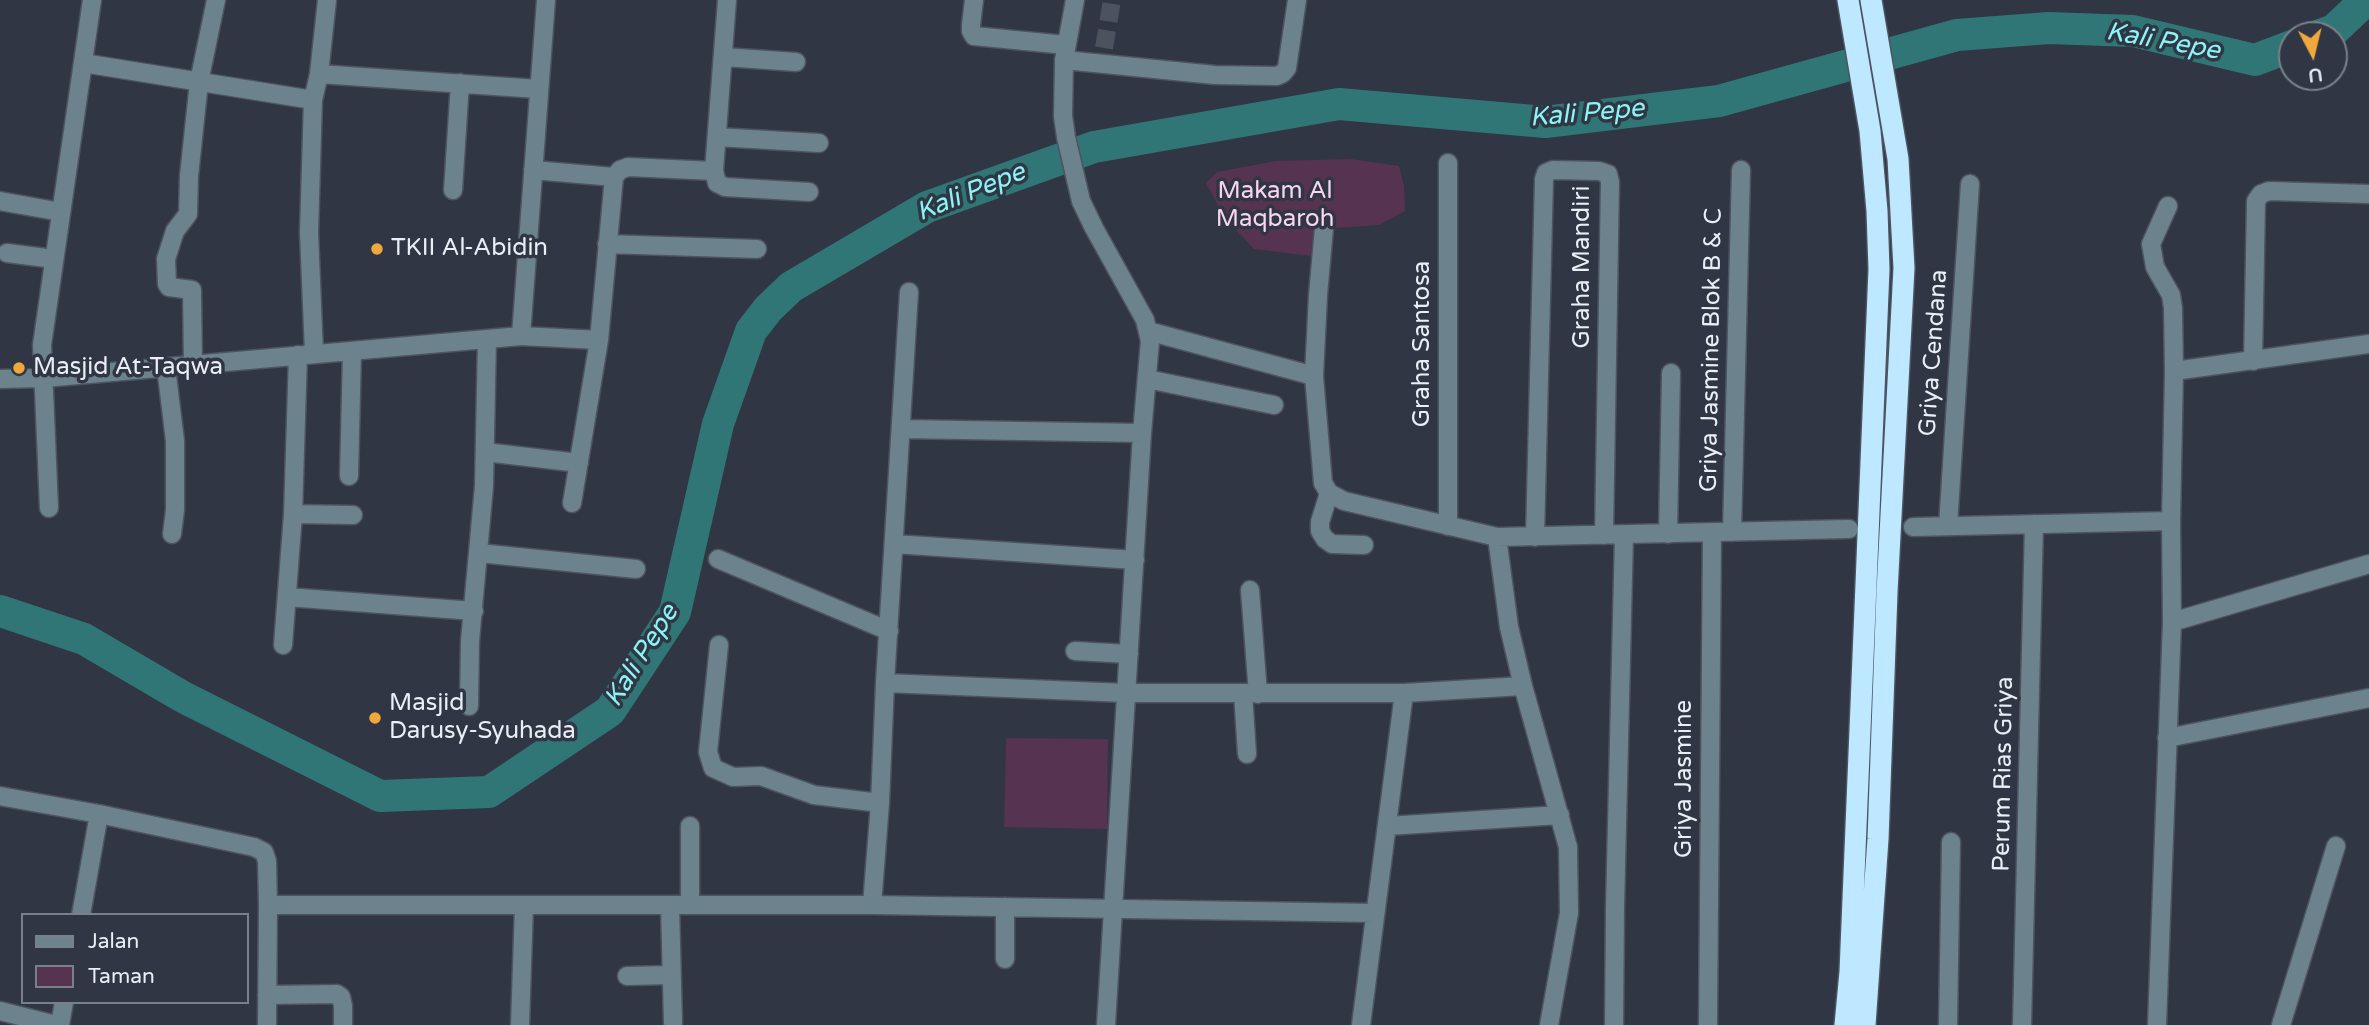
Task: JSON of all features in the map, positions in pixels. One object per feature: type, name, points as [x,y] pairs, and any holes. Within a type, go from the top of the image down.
[{"type":"highway","points":[[1845,1025],[1850,972],[1879,269],[1874,162],[1847,0]]},
{"type":"highway","points":[[1865,1025],[1877,853],[1904,268],[1898,159],[1871,0]]},
{"type":"street","points":[[49,508],[43,345],[92,0]]},
{"type":"street","points":[[192,365],[192,290],[169,287],[166,259],[175,231],[188,214],[189,176],[199,82],[216,0]]},
{"type":"street","points":[[283,645],[306,354],[313,100],[319,74],[327,0]]},
{"type":"street","points":[[521,336],[546,0]]},
{"type":"street","points":[[727,0],[714,171],[717,183],[725,187],[809,192]]},
{"type":"street","points":[[974,0],[971,25],[974,36],[1215,75],[1277,76],[1287,68],[1297,0]]},
{"type":"street","points":[[1075,0],[1065,52],[1063,116],[1066,137],[1082,201],[1094,228],[1146,320],[1150,354],[1142,433],[1106,1025]]},
{"type":"street","points":[[724,57],[796,62]]},
{"type":"street","points":[[83,63],[313,100]]},
{"type":"street","points":[[319,74],[538,89]]},
{"type":"street","points":[[453,190],[460,83]]},
{"type":"street","points":[[717,137],[819,143]]},
{"type":"street","name":"Graha Santosa","points":[[1448,163],[1448,526]]},
{"type":"street","points":[[572,503],[599,340],[614,177],[620,170],[628,167],[714,171]]},
{"type":"street","points":[[533,170],[614,177]]},
{"type":"street","name":"Graha Mandiri","points":[[1535,537],[1544,179],[1546,173],[1553,170],[1599,171],[1608,174],[1610,182],[1604,535]]},
{"type":"street","name":"Griya Jasmine Blok B & C","points":[[1732,532],[1741,170]]},
{"type":"street","name":"Griya Cendana","points":[[1948,526],[1970,184]]},
{"type":"street","points":[[2253,361],[2256,201],[2261,194],[2269,191],[2369,194]]},
{"type":"street","points":[[0,201],[61,212]]},
{"type":"street","points":[[2157,1025],[2172,622],[2174,371],[2171,295],[2155,267],[2151,244],[2168,206]]},
{"type":"street","points":[[1324,228],[1314,376],[1321,472],[1329,493],[1320,522],[1325,540],[1332,544],[1364,545]]},
{"type":"street","points":[[607,244],[757,250]]},
{"type":"street","points":[[7,253],[54,259]]},
{"type":"street","points":[[872,905],[909,292]]},
{"type":"street","points":[[1149,331],[1314,376]]},
{"type":"street","points":[[0,379],[44,378],[521,336],[599,340]]},
{"type":"street","points":[[469,706],[470,640],[485,452],[487,339]]},
{"type":"street","points":[[2174,371],[2369,344]]},
{"type":"street","points":[[349,476],[352,352]]},
{"type":"street","points":[[166,367],[175,441],[175,510],[172,534]]},
{"type":"street","points":[[1668,534],[1671,373]]},
{"type":"street","points":[[1147,379],[1274,405]]},
{"type":"street","points":[[901,429],[1142,433]]},
{"type":"street","points":[[485,452],[579,463]]},
{"type":"street","points":[[1329,493],[1344,500],[1497,537],[1849,528]]},
{"type":"street","points":[[293,514],[353,515]]},
{"type":"street","points":[[1913,527],[2171,521]]},
{"type":"street","name":"Perum Rias Griya","points":[[2022,1025],[2034,524]]},
{"type":"street","name":"Griya Jasmine","points":[[1708,1025],[1712,533]]},
{"type":"street","points":[[1614,1025],[1624,535]]},
{"type":"street","points":[[1497,537],[1504,600],[1522,686],[1568,847],[1569,913],[1549,1025]]},
{"type":"street","points":[[894,544],[1135,560]]},
{"type":"street","points":[[479,553],[636,569]]},
{"type":"street","points":[[718,559],[889,631]]},
{"type":"street","points":[[2172,622],[2369,564]]},
{"type":"street","points":[[1247,754],[1251,693],[1250,590]]},
{"type":"street","points":[[287,597],[474,611]]},
{"type":"street","points":[[719,645],[708,752],[713,768],[733,777],[761,776],[814,795],[880,803]]},
{"type":"street","points":[[1075,651],[1129,654]]},
{"type":"street","points":[[885,683],[1126,693],[1404,693],[1522,686]]},
{"type":"street","points":[[1362,1025],[1374,913],[1404,693]]},
{"type":"street","points":[[2167,738],[2369,698]]},
{"type":"street","points":[[0,796],[99,814],[254,847],[264,852],[267,861],[268,905],[267,1025]]},
{"type":"street","points":[[80,913],[99,814]]},
{"type":"street","points":[[1387,826],[1560,815]]},
{"type":"street","points":[[690,826],[690,905]]},
{"type":"street","points":[[1948,1025],[1951,842]]},
{"type":"street","points":[[2281,1025],[2336,845]]},
{"type":"street","points":[[268,905],[872,905],[1374,913]]},
{"type":"street","points":[[520,1025],[524,906]]},
{"type":"street","points":[[670,906],[673,1021]]},
{"type":"street","points":[[1005,907],[1005,959]]},
{"type":"street","points":[[627,976],[671,975]]},
{"type":"street","points":[[267,995],[337,994],[341,997],[343,1006],[343,1025]]},
{"type":"street","points":[[0,1011],[58,1025],[63,1004]]},
{"type":"green space","name":"Makam Al Maqbaroh","points":[[1351,159],[1399,166],[1404,186],[1405,211],[1379,225],[1337,228],[1321,221],[1314,227],[1311,256],[1254,249],[1225,218],[1206,183],[1217,172],[1276,161]]},
{"type":"green space","points":[[1006,738],[1108,739],[1107,829],[1004,827]]},
{"type":"waterway","name":"Kali Pepe","points":[[2344,21],[2366,0]]},
{"type":"waterway","name":"Kali Pepe","points":[[0,611],[84,639],[183,697],[380,796],[489,792],[610,711],[675,612],[718,424],[751,331],[768,309],[791,287],[927,207],[1094,147],[1339,104],[1545,122],[1719,101],[1957,35],[2049,28],[2133,31],[2255,60],[2278,51]]},
{"type":"tunnel","points":[[1104,48],[1112,0]]},
{"type":"place","name":"TKII Al-Abidin","points":[[377,249]]},
{"type":"place","name":"Masjid At-Taqwa","points":[[19,368]]},
{"type":"place","name":"Masjid Darusy-Syuhada","points":[[375,718]]}]
